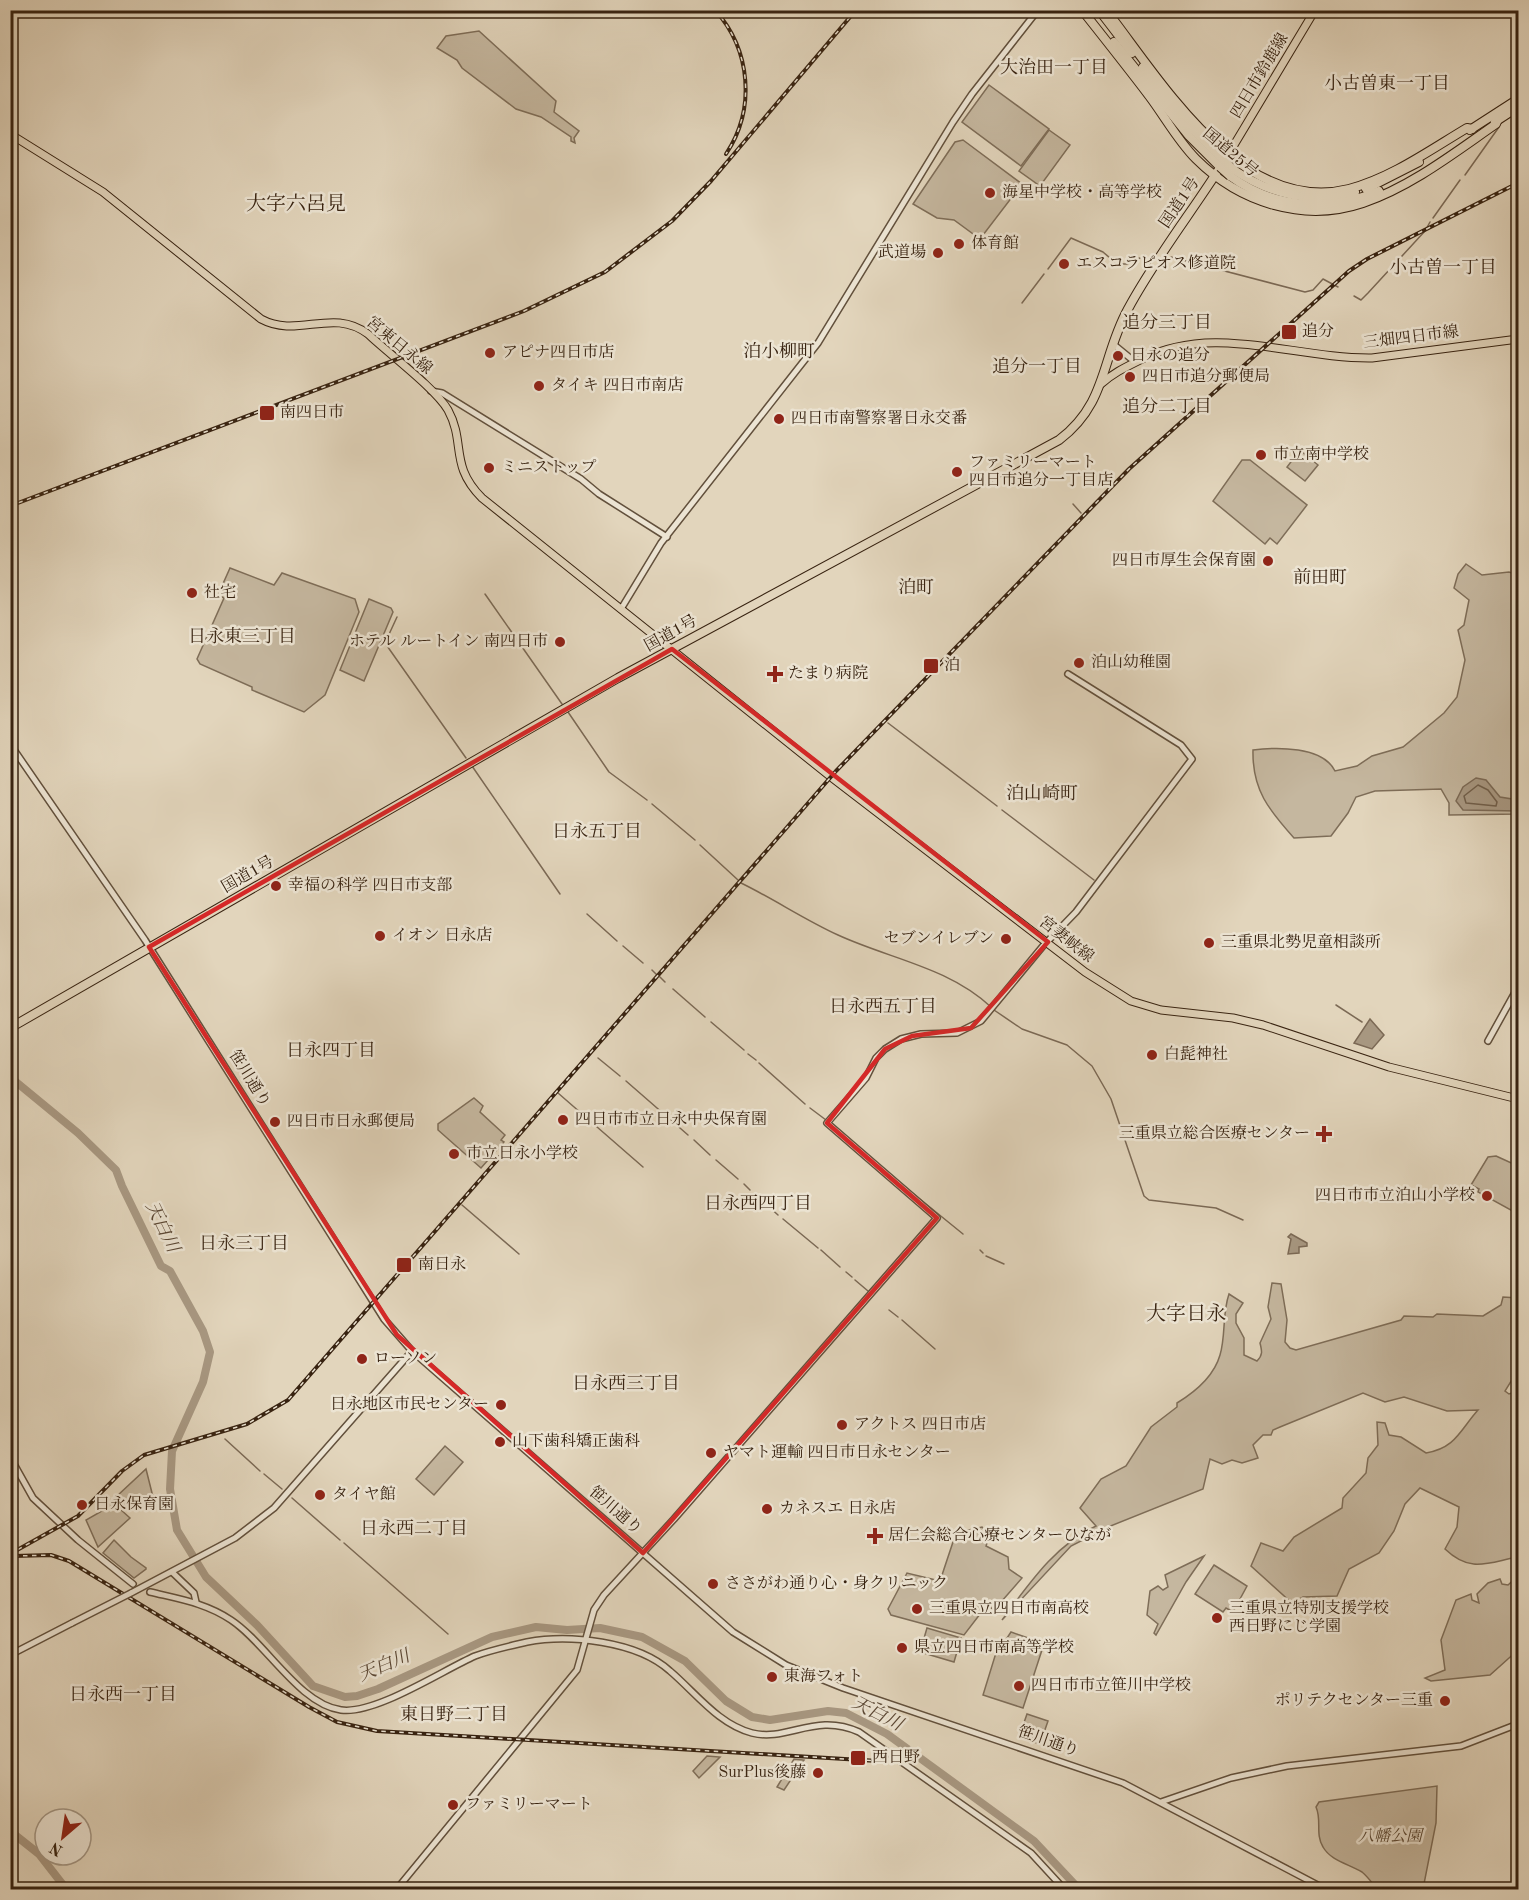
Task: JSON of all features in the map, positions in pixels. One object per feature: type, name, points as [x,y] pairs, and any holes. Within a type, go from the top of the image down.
[{"type":"highway","points":[[1083,10],[1196,158],[1215,175],[1251,197],[1289,209],[1328,211],[1350,207],[1408,183],[1518,107]]},
{"type":"highway","name":"国道25号","points":[[1089,10],[1189,136],[1211,154],[1224,161],[1232,173],[1254,191],[1292,203],[1340,203],[1372,194],[1397,183],[1498,119]]},
{"type":"highway","name":"国道25号","points":[[1099,10],[1211,154]]},
{"type":"highway","points":[[1106,10],[1224,161],[1280,186],[1311,192],[1334,192],[1380,177],[1467,128],[1472,129],[1518,99]]},
{"type":"highway","name":"国道25号","points":[[1232,173],[1294,196],[1318,199],[1344,195],[1404,171],[1472,129]]},
{"type":"highway","name":"国道1号","points":[[10,1028],[434,781],[672,649],[1059,440],[1082,419],[1101,384],[1113,344],[1127,310],[1224,161]]},
{"type":"main road","name":"四日市鈴鹿線","points":[[1224,161],[1315,10]]},
{"type":"main road","name":"宮東日永線","points":[[10,134],[103,192],[261,319],[285,327],[333,322],[351,324],[368,334],[440,399],[453,421],[461,465],[470,486],[672,649]]},
{"type":"main road","name":"三畑四日市線","points":[[1101,384],[1117,371],[1135,362],[1177,346],[1227,341],[1348,358],[1372,358],[1518,339]]},
{"type":"main road","name":"宮妻峡線","points":[[672,649],[831,777],[1085,972],[1131,1002],[1168,1011],[1246,1020],[1389,1066],[1518,1099]]},
{"type":"street","points":[[621,609],[667,537],[812,352],[953,122],[1038,10]]},
{"type":"street","points":[[1113,344],[1135,362]]},
{"type":"street","points":[[431,391],[442,393],[554,462],[581,479],[598,494],[667,537]]},
{"type":"street","points":[[396,1890],[569,1681],[583,1657],[592,1615],[604,1595],[937,1218],[827,1123],[866,1078],[876,1058],[885,1049],[912,1035],[948,1034],[966,1030],[981,1021],[1076,912],[1192,759],[1181,745],[1068,674]]},
{"type":"street","name":"笹川通り","points":[[10,744],[149,947],[384,1320],[412,1351],[733,1632],[786,1665],[843,1688],[1107,1776],[1328,1890]]},
{"type":"street","points":[[1488,1041],[1518,987]]},
{"type":"street","points":[[10,1655],[205,1555],[240,1534],[274,1508],[412,1351]]},
{"type":"street","points":[[10,1457],[33,1497],[78,1540],[133,1584]]},
{"type":"street","points":[[172,1572],[194,1593],[196,1602]]},
{"type":"street","points":[[150,1592],[196,1602],[217,1612],[247,1632],[313,1699],[344,1711],[380,1701],[477,1655],[545,1640],[587,1638],[610,1643],[669,1669],[723,1720],[753,1733],[776,1733],[808,1725],[829,1724],[847,1726],[859,1732],[1031,1852],[1065,1890]]},
{"type":"street","points":[[1161,1802],[1231,1778],[1287,1766],[1461,1746],[1518,1724]]},
{"type":"highlighted area","points":[[672,649],[1048,942],[971,1028],[912,1036],[885,1049],[827,1123],[937,1218],[643,1553],[397,1335],[149,947]]},
{"type":"green space","points":[[479,31],[556,101],[554,112],[579,131],[574,138],[575,143],[571,141],[571,137],[541,117],[516,109],[462,68],[457,60],[437,48],[446,36]]},
{"type":"green space","points":[[989,85],[1049,129],[1021,166],[962,122]]},
{"type":"green space","points":[[1049,130],[1070,145],[1040,186],[1019,171]]},
{"type":"green space","points":[[963,140],[1022,184],[980,239],[954,220],[937,218],[913,204],[955,142]]},
{"type":"green space","points":[[1300,450],[1318,465],[1305,481],[1287,467]]},
{"type":"green space","points":[[1242,460],[1250,460],[1307,505],[1277,544],[1270,538],[1265,544],[1213,501]]},
{"type":"green space","points":[[1466,564],[1482,575],[1509,572],[1518,575],[1518,814],[1449,815],[1449,803],[1441,789],[1375,791],[1356,797],[1348,813],[1331,836],[1294,838],[1270,808],[1259,788],[1255,777],[1253,750],[1274,748],[1310,753],[1329,763],[1335,771],[1357,766],[1372,756],[1403,747],[1444,713],[1457,697],[1465,660],[1458,630],[1464,625],[1469,600],[1454,588],[1458,574]]},
{"type":"green space","points":[[230,568],[274,585],[282,573],[355,599],[359,612],[325,695],[304,712],[252,690],[252,687],[200,664],[197,659],[224,598],[218,595]]},
{"type":"green space","points":[[369,599],[391,608],[393,612],[364,681],[340,670]]},
{"type":"green space","points":[[474,1098],[483,1106],[480,1112],[505,1135],[501,1140],[504,1142],[481,1168],[438,1130],[438,1124]]},
{"type":"green space","points":[[1496,1156],[1518,1166],[1518,1214],[1478,1192],[1479,1189],[1471,1185],[1488,1157]]},
{"type":"green space","points":[[1272,1283],[1281,1284],[1287,1320],[1285,1342],[1290,1348],[1296,1350],[1401,1320],[1404,1316],[1433,1317],[1437,1314],[1483,1316],[1501,1305],[1503,1297],[1518,1298],[1518,1370],[1505,1391],[1509,1394],[1518,1391],[1518,1557],[1472,1564],[1454,1557],[1445,1549],[1457,1527],[1459,1507],[1420,1488],[1405,1504],[1394,1531],[1379,1553],[1349,1569],[1337,1596],[1303,1597],[1292,1603],[1251,1566],[1261,1543],[1283,1551],[1294,1537],[1342,1508],[1343,1498],[1366,1473],[1368,1458],[1378,1445],[1377,1422],[1385,1423],[1389,1435],[1401,1437],[1426,1453],[1436,1451],[1451,1442],[1478,1410],[1447,1411],[1404,1397],[1385,1402],[1363,1393],[1273,1430],[1271,1435],[1263,1435],[1253,1445],[1258,1458],[1242,1463],[1232,1460],[1222,1464],[1210,1459],[1203,1489],[1108,1527],[1071,1546],[1002,1620],[1033,1579],[1055,1555],[1081,1534],[1096,1526],[1080,1508],[1101,1479],[1126,1466],[1151,1427],[1177,1407],[1177,1403],[1209,1377],[1222,1347],[1225,1309],[1229,1294],[1243,1303],[1236,1314],[1236,1323],[1244,1338],[1244,1355],[1257,1361],[1259,1359],[1262,1353],[1260,1343],[1271,1319],[1268,1307]]},
{"type":"green space","points":[[445,1446],[463,1462],[434,1495],[416,1479]]},
{"type":"green space","points":[[146,1469],[153,1497],[137,1507],[129,1508],[117,1496]]},
{"type":"green space","points":[[111,1501],[130,1518],[98,1547],[86,1520],[102,1511]]},
{"type":"green space","points":[[982,1527],[989,1537],[986,1546],[1008,1557],[1009,1569],[1022,1578],[994,1610],[987,1605],[964,1635],[891,1615],[888,1609],[907,1573],[940,1581],[956,1533]]},
{"type":"green space","points":[[114,1540],[146,1569],[134,1578],[103,1553]]},
{"type":"green space","points":[[1204,1556],[1186,1582],[1156,1635],[1154,1633],[1158,1624],[1147,1615],[1150,1591],[1158,1586],[1163,1590],[1168,1587],[1165,1575]]},
{"type":"green space","points":[[1214,1565],[1247,1586],[1233,1612],[1226,1608],[1223,1612],[1195,1594]]},
{"type":"green space","points":[[1518,1576],[1518,1650],[1490,1675],[1431,1681],[1425,1678],[1445,1670],[1441,1640],[1456,1600],[1471,1594],[1472,1600],[1479,1603],[1477,1594],[1488,1583],[1500,1579],[1502,1584],[1508,1585]]},
{"type":"green space","points":[[927,1628],[961,1638],[954,1662],[920,1652]]},
{"type":"green space","points":[[1011,1632],[1037,1641],[1035,1648],[1042,1650],[1023,1708],[983,1695],[995,1656]]},
{"type":"green space","points":[[1027,1714],[1048,1721],[1040,1744],[1019,1737]]},
{"type":"green space","points":[[707,1756],[720,1757],[699,1778],[693,1771]]},
{"type":"green space","points":[[794,1759],[804,1760],[784,1790],[777,1787]]},
{"type":"green space","name":"八幡公園","points":[[1437,1786],[1436,1823],[1423,1889],[1377,1889],[1362,1872],[1335,1859],[1323,1847],[1319,1837],[1316,1807],[1319,1802]]},
{"type":"water","points":[[1476,778],[1486,780],[1500,797],[1518,800],[1518,811],[1463,810],[1456,801],[1463,787]]},
{"type":"water","points":[[1370,1019],[1384,1035],[1372,1049],[1354,1043]]},
{"type":"water","points":[[1291,1234],[1307,1243],[1307,1246],[1299,1247],[1299,1253],[1288,1254],[1291,1239],[1288,1237]]},
{"type":"waterway","points":[[1465,175],[1499,127]]},
{"type":"waterway","points":[[1433,218],[1460,180]]},
{"type":"waterway","points":[[1354,296],[1361,300],[1425,231],[1430,222]]},
{"type":"waterway","points":[[1048,269],[1071,238],[1103,252],[1117,264],[1127,264],[1140,258]]},
{"type":"waterway","points":[[1144,255],[1150,260]]},
{"type":"waterway","points":[[1171,257],[1305,292],[1313,290],[1323,279],[1338,287]]},
{"type":"waterway","points":[[1022,303],[1044,274]]},
{"type":"waterway","points":[[1073,504],[1081,513]]},
{"type":"waterway","points":[[485,594],[562,704]]},
{"type":"waterway","points":[[397,617],[385,643],[466,758]]},
{"type":"waterway","points":[[568,712],[609,772],[647,800]]},
{"type":"waterway","points":[[888,723],[997,806]]},
{"type":"waterway","points":[[472,766],[560,894]]},
{"type":"waterway","points":[[652,804],[695,840]]},
{"type":"waterway","points":[[1002,810],[1094,880]]},
{"type":"waterway","points":[[700,845],[738,880]]},
{"type":"waterway","points":[[741,883],[838,935],[956,982],[991,1007]]},
{"type":"waterway","points":[[587,914],[617,941]]},
{"type":"waterway","points":[[623,946],[643,963]]},
{"type":"waterway","points":[[652,970],[657,975]]},
{"type":"waterway","points":[[660,977],[665,982]]},
{"type":"waterway","points":[[673,989],[705,1017]]},
{"type":"waterway","points":[[1336,1005],[1362,1022]]},
{"type":"waterway","points":[[994,1010],[1022,1029],[1067,1045],[1092,1066],[1111,1099],[1144,1196],[1149,1200],[1216,1208],[1243,1220]]},
{"type":"waterway","points":[[711,1022],[744,1050]]},
{"type":"waterway","points":[[748,1054],[756,1060]]},
{"type":"waterway","points":[[598,1058],[620,1076]]},
{"type":"waterway","points":[[759,1063],[805,1104]]},
{"type":"waterway","name":"天白川","points":[[10,1077],[78,1133],[116,1170],[161,1266],[170,1271],[203,1331],[210,1352],[203,1382],[172,1451],[170,1489],[177,1530],[206,1577],[257,1625],[313,1686],[345,1697],[357,1696],[378,1689],[492,1637],[536,1627],[567,1630],[600,1628],[642,1637],[685,1661],[726,1701],[752,1717],[770,1720],[828,1711],[846,1713],[887,1734],[1034,1841],[1080,1890]]},
{"type":"waterway","points":[[626,1081],[688,1135]]},
{"type":"waterway","points":[[558,1093],[643,1167]]},
{"type":"waterway","points":[[810,1108],[826,1120]]},
{"type":"waterway","points":[[694,1140],[710,1155]]},
{"type":"waterway","points":[[716,1160],[738,1179]]},
{"type":"waterway","points":[[744,1184],[750,1190]]},
{"type":"waterway","points":[[910,1191],[963,1234]]},
{"type":"waterway","points":[[757,1196],[778,1215]]},
{"type":"waterway","points":[[462,1205],[519,1254]]},
{"type":"waterway","points":[[783,1219],[818,1248]]},
{"type":"waterway","points":[[821,1250],[840,1267]]},
{"type":"waterway","points":[[980,1250],[983,1253]]},
{"type":"waterway","points":[[986,1256],[1004,1264]]},
{"type":"waterway","points":[[846,1272],[852,1277]]},
{"type":"waterway","points":[[855,1280],[868,1291]]},
{"type":"waterway","points":[[889,1310],[898,1317]]},
{"type":"waterway","points":[[902,1320],[935,1349]]},
{"type":"waterway","points":[[225,1439],[260,1471]]},
{"type":"waterway","points":[[264,1474],[282,1489]]},
{"type":"waterway","points":[[292,1498],[340,1540]]},
{"type":"waterway","points":[[344,1543],[448,1634]]},
{"type":"waterway","points":[[10,1831],[39,1854],[67,1890]]},
{"type":"railway","points":[[715,10],[736,43],[745,80],[742,118],[736,137],[726,154]]},
{"type":"railway","points":[[10,506],[524,311],[605,272],[672,221],[711,181],[856,10]]},
{"type":"railway","points":[[10,1554],[78,1516],[122,1471],[144,1455],[247,1424],[288,1400],[836,771],[1129,469],[1349,271],[1367,259],[1518,183]]},
{"type":"railway","points":[[14,1556],[51,1555],[69,1561],[337,1722],[377,1731],[878,1761]]},
{"type":"place","name":"海星中学校・高等学校","points":[[990,193]]},
{"type":"place","name":"体育館","points":[[959,244]]},
{"type":"place","name":"武道場","points":[[938,253]]},
{"type":"place","name":"エスコラピオス修道院","points":[[1064,264]]},
{"type":"place","name":"追分","points":[[1289,332]]},
{"type":"place","name":"アピナ四日市店","points":[[490,353]]},
{"type":"place","name":"日永の追分","points":[[1118,356]]},
{"type":"place","name":"四日市追分郵便局","points":[[1130,377]]},
{"type":"place","name":"タイキ 四日市南店","points":[[539,386]]},
{"type":"place","name":"南四日市","points":[[267,413]]},
{"type":"place","name":"四日市南警察署日永交番","points":[[779,419]]},
{"type":"place","name":"市立南中学校","points":[[1261,455]]},
{"type":"place","name":"ミニストップ","points":[[489,468]]},
{"type":"place","name":"ファミリーマート 四日市追分一丁目店","points":[[957,472]]},
{"type":"place","name":"四日市厚生会保育園","points":[[1268,561]]},
{"type":"place","name":"社宅","points":[[192,593]]},
{"type":"place","name":"ホテル ルートイン 南四日市","points":[[560,642]]},
{"type":"place","name":"泊山幼稚園","points":[[1079,663]]},
{"type":"place","name":"泊","points":[[931,666]]},
{"type":"place","name":"たまり病院","points":[[775,674]]},
{"type":"place","name":"幸福の科学 四日市支部","points":[[276,886]]},
{"type":"place","name":"イオン 日永店","points":[[380,936]]},
{"type":"place","name":"セブンイレブン","points":[[1006,939]]},
{"type":"place","name":"三重県北勢児童相談所","points":[[1209,943]]},
{"type":"place","name":"白髭神社","points":[[1152,1055]]},
{"type":"place","name":"四日市市立日永中央保育園","points":[[563,1120]]},
{"type":"place","name":"四日市日永郵便局","points":[[275,1122]]},
{"type":"place","name":"三重県立総合医療センター","points":[[1324,1134]]},
{"type":"place","name":"市立日永小学校","points":[[454,1154]]},
{"type":"place","name":"四日市市立泊山小学校","points":[[1487,1196]]},
{"type":"place","name":"南日永","points":[[404,1265]]},
{"type":"place","name":"ローソン","points":[[362,1359]]},
{"type":"place","name":"日永地区市民センター","points":[[501,1405]]},
{"type":"place","name":"アクトス 四日市店","points":[[842,1425]]},
{"type":"place","name":"山下歯科矯正歯科","points":[[500,1442]]},
{"type":"place","name":"ヤマト運輸 四日市日永センター","points":[[711,1453]]},
{"type":"place","name":"タイヤ館","points":[[320,1495]]},
{"type":"place","name":"日永保育園","points":[[82,1505]]},
{"type":"place","name":"カネスエ 日永店","points":[[767,1509]]},
{"type":"place","name":"居仁会総合心療センターひなが","points":[[875,1536]]},
{"type":"place","name":"ささがわ通り心・身クリニック","points":[[713,1584]]},
{"type":"place","name":"三重県立四日市南高校","points":[[917,1609]]},
{"type":"place","name":"三重県立特別支援学校 西日野にじ学園","points":[[1217,1618]]},
{"type":"place","name":"県立四日市南高等学校","points":[[902,1648]]},
{"type":"place","name":"東海フォト","points":[[772,1677]]},
{"type":"place","name":"四日市市立笹川中学校","points":[[1019,1686]]},
{"type":"place","name":"ポリテクセンター三重","points":[[1445,1701]]},
{"type":"place","name":"西日野","points":[[858,1758]]},
{"type":"place","name":"SurPlus後藤","points":[[818,1773]]},
{"type":"place","name":"ファミリーマート","points":[[453,1805]]},
{"type":"district","name":"大治田一丁目","points":[[1054,68]]},
{"type":"district","name":"小古曽東一丁目","points":[[1387,84]]},
{"type":"district","name":"大字六呂見","points":[[296,205]]},
{"type":"district","name":"小古曽一丁目","points":[[1443,268]]},
{"type":"district","name":"追分三丁目","points":[[1167,323]]},
{"type":"district","name":"泊小柳町","points":[[779,352]]},
{"type":"district","name":"追分一丁目","points":[[1037,367]]},
{"type":"district","name":"追分二丁目","points":[[1167,407]]},
{"type":"district","name":"前田町","points":[[1320,578]]},
{"type":"district","name":"泊町","points":[[916,588]]},
{"type":"district","name":"日永東三丁目","points":[[242,637]]},
{"type":"district","name":"泊山崎町","points":[[1042,794]]},
{"type":"district","name":"日永五丁目","points":[[597,832]]},
{"type":"district","name":"日永西五丁目","points":[[883,1007]]},
{"type":"district","name":"日永四丁目","points":[[331,1051]]},
{"type":"district","name":"日永西四丁目","points":[[758,1204]]},
{"type":"district","name":"日永三丁目","points":[[244,1244]]},
{"type":"district","name":"大字日永","points":[[1186,1315]]},
{"type":"district","name":"日永西三丁目","points":[[626,1384]]},
{"type":"district","name":"日永西二丁目","points":[[414,1529]]},
{"type":"district","name":"日永西一丁目","points":[[123,1695]]},
{"type":"district","name":"東日野二丁目","points":[[454,1715]]}]
